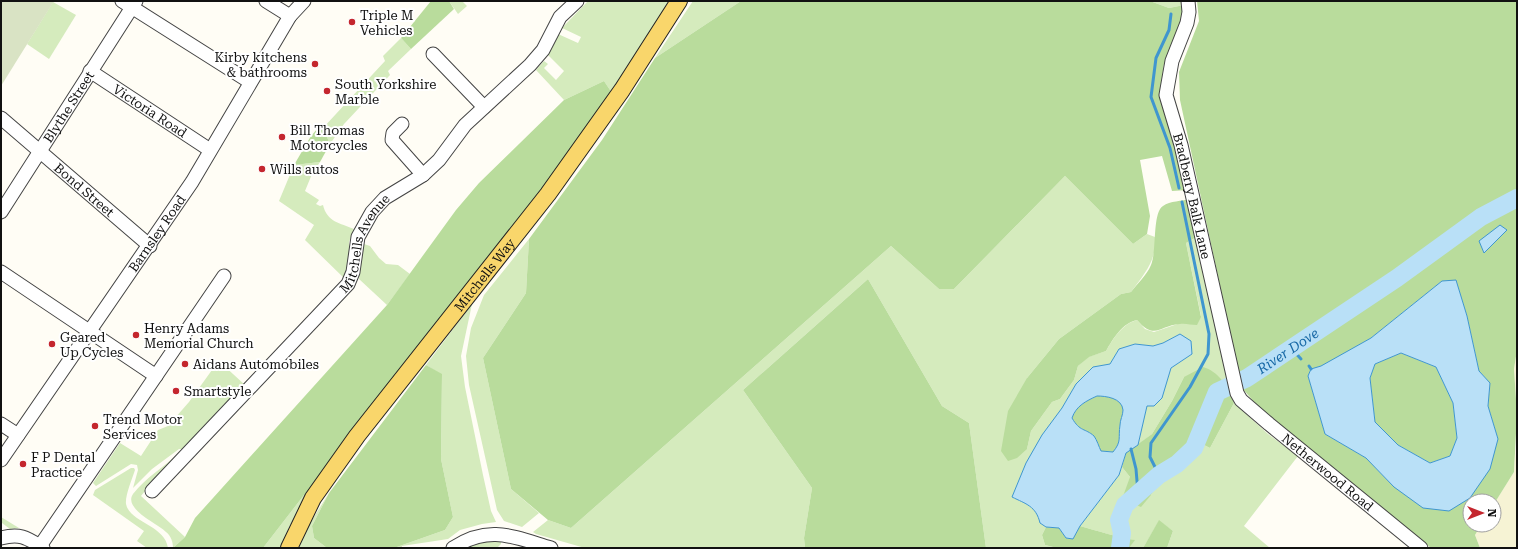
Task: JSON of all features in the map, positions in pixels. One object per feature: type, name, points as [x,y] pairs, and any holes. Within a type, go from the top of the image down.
[{"type":"main road","name":"Mitchells Way","points":[[289,548],[313,498],[352,442],[548,194],[618,96],[679,1]]},
{"type":"street","points":[[266,1],[290,16]]},
{"type":"street","name":"Barnsley Road","points":[[1,460],[150,246],[192,182],[290,16],[304,1]]},
{"type":"street","name":"Bradberry Balk Lane","points":[[1188,1],[1189,12],[1187,23],[1172,61],[1166,95],[1181,145],[1237,393]]},
{"type":"street","points":[[130,3],[250,82]]},
{"type":"street","name":"Blythe Street","points":[[1,212],[90,71],[130,3]]},
{"type":"street","name":"Mitchells Avenue","points":[[152,491],[348,284],[353,272],[358,237],[372,212],[385,198],[423,175],[439,160],[466,125],[530,65],[543,50],[552,30],[569,3]]},
{"type":"street","points":[[433,54],[484,107]]},
{"type":"street","name":"Victoria Road","points":[[90,71],[210,150]]},
{"type":"street","name":"Bond Street","points":[[1,118],[150,246]]},
{"type":"street","points":[[402,124],[393,133],[392,140],[423,175]]},
{"type":"street","points":[[1,272],[156,376]]},
{"type":"street","points":[[1,538],[16,534],[24,536],[42,547],[224,276]]},
{"type":"street","name":"Netherwood Road","points":[[1237,393],[1241,400],[1269,424],[1421,548]]},
{"type":"street","points":[[1,424],[18,435]]},
{"type":"street","points":[[453,548],[466,539],[493,533],[506,535],[551,548]]},
{"type":"shaded area","points":[[1517,350],[1517,414],[1514,369]]},
{"type":"shaded area","points":[[1517,434],[1517,548],[1480,548],[1475,535],[1476,533],[1502,533],[1501,493],[1514,472]]},
{"type":"green space","points":[[1,1],[54,1],[1,86]]},
{"type":"green space","points":[[431,1],[449,1],[454,9],[411,49],[401,38]]},
{"type":"green space","points":[[449,1],[462,1],[467,6],[458,14]]},
{"type":"green space","points":[[588,1],[672,1],[612,93],[604,81],[564,100],[536,70],[544,61],[548,64],[544,68],[556,80],[564,71],[548,55],[558,34],[578,43],[581,37],[562,28]]},
{"type":"green space","points":[[693,1],[741,1],[655,58]]},
{"type":"green space","points":[[741,1],[1150,1],[1169,8],[1184,5],[1178,37],[1164,64],[1159,96],[1176,140],[1188,190],[1172,191],[1162,156],[1140,160],[1150,216],[1147,234],[1133,244],[1065,176],[954,289],[939,289],[891,246],[571,528],[548,520],[511,489],[483,358],[526,293],[529,239],[602,140],[655,58]]},
{"type":"green space","points":[[1150,1],[1183,1],[1184,5],[1169,8]]},
{"type":"green space","points":[[1197,1],[1517,1],[1517,350],[1514,369],[1517,414],[1514,472],[1501,493],[1462,493],[1462,533],[1476,533],[1475,535],[1480,548],[1431,548],[1262,411],[1242,388],[1180,100],[1179,72],[1199,21]],"holes":[[[1442,281],[1456,281],[1467,316],[1479,371],[1490,383],[1488,406],[1498,439],[1394,487],[1366,458],[1325,434],[1308,376],[1311,369],[1321,367],[1371,338]]]},
{"type":"green space","points":[[53,2],[76,15],[49,59],[27,44]]},
{"type":"green space","points":[[401,38],[411,49],[388,71],[390,75],[344,124],[330,144],[323,128],[385,61],[383,56]]},
{"type":"green space","points":[[604,81],[612,93],[585,135],[311,493],[304,495],[263,548],[173,548],[185,537],[195,518],[387,305],[456,210],[479,183],[564,100]]},
{"type":"green space","points":[[318,128],[323,128],[330,144],[320,162],[294,165],[311,136]]},
{"type":"green space","points":[[320,162],[312,174],[305,191],[319,200],[316,204],[320,206],[323,205],[325,211],[331,218],[354,229],[349,242],[349,273],[346,280],[305,240],[314,225],[279,201],[294,165]]},
{"type":"green space","points":[[1065,176],[1133,244],[1147,234],[1155,237],[1155,246],[1149,267],[1131,292],[1121,294],[1059,339],[1027,378],[1027,449],[1031,431],[1052,402],[1060,399],[1074,380],[1078,366],[1088,357],[1106,351],[1122,328],[1137,320],[1145,329],[1154,332],[1201,316],[1186,243],[1198,236],[1222,357],[1231,392],[1184,377],[1172,401],[1152,434],[1138,445],[1147,405],[1167,381],[1171,368],[1192,354],[1180,334],[1163,343],[1153,346],[1135,344],[1119,349],[1110,364],[1076,384],[1012,497],[1033,509],[1040,523],[1046,527],[1042,535],[1045,545],[1057,548],[986,548],[969,423],[942,406],[868,279],[743,390],[812,488],[804,538],[805,548],[585,548],[533,532],[548,520],[571,528],[891,246],[939,289],[954,289]]},
{"type":"green space","points":[[1190,199],[1198,236],[1186,243],[1201,317],[1197,325],[1180,324],[1153,331],[1148,330],[1137,320],[1127,324],[1118,332],[1106,351],[1089,357],[1078,366],[1074,380],[1060,399],[1052,402],[1031,431],[1027,449],[1017,458],[1008,461],[1001,451],[1008,411],[1027,378],[1059,339],[1121,294],[1131,292],[1151,265],[1154,251],[1157,216],[1160,210],[1163,206],[1169,203]]},
{"type":"green space","points":[[529,239],[526,293],[483,358],[511,489],[539,513],[522,527],[504,521],[497,510],[469,385],[466,356],[471,328],[484,295]]},
{"type":"green space","points":[[364,244],[370,246],[379,258],[386,264],[398,265],[410,274],[387,305],[359,279],[361,253]]},
{"type":"green space","points":[[868,279],[942,406],[969,423],[986,548],[805,548],[804,538],[812,488],[743,390]]},
{"type":"green space","points":[[472,304],[461,356],[465,387],[483,475],[491,511],[496,522],[460,530],[448,539],[402,546],[402,548],[394,548],[445,530],[453,517],[441,459],[442,375],[426,365]]},
{"type":"green space","points":[[1401,353],[1436,367],[1453,403],[1457,438],[1450,456],[1430,463],[1398,445],[1375,422],[1370,378],[1375,364]]},
{"type":"green space","points":[[217,363],[221,363],[245,385],[183,449],[179,449],[152,469],[133,488],[138,470],[137,465],[131,464],[96,486],[93,483],[120,443],[141,456],[158,430],[168,426],[189,402]]},
{"type":"green space","points":[[426,365],[442,374],[441,459],[453,517],[445,530],[394,548],[327,548],[314,538],[312,526],[329,493]]},
{"type":"green space","points":[[1203,367],[1214,372],[1223,381],[1230,392],[1234,403],[1210,448],[1194,440],[1164,475],[1141,507],[1122,499],[1130,477],[1122,467],[1126,453],[1152,434],[1172,401],[1184,377]]},
{"type":"green space","points":[[1097,396],[1113,398],[1122,406],[1123,412],[1120,423],[1119,442],[1113,452],[1101,451],[1094,436],[1080,428],[1072,418],[1079,407]]},
{"type":"green space","points":[[1234,403],[1268,434],[1298,456],[1244,526],[1270,548],[1167,548],[1173,531],[1159,521],[1143,548],[1129,548],[1134,540],[1080,526],[1119,475],[1122,467],[1130,477],[1151,495],[1164,475],[1194,440],[1210,448]]},
{"type":"green space","points":[[179,453],[171,465],[160,472],[141,496],[185,537],[173,548],[173,544],[168,534],[162,528],[142,515],[133,505],[131,500],[133,494],[144,482]]},
{"type":"green space","points":[[131,468],[134,468],[135,470],[129,487],[126,504],[134,516],[161,534],[168,548],[147,548],[137,541],[144,531],[93,495],[95,490]]},
{"type":"green space","points":[[311,493],[289,527],[281,548],[263,548],[304,495]]},
{"type":"green space","points":[[329,493],[312,526],[314,538],[327,548],[297,548],[310,523]]},
{"type":"green space","points":[[1,517],[19,528],[10,529],[2,523]]},
{"type":"green space","points":[[1159,520],[1173,531],[1167,548],[1143,548]]},
{"type":"green space","points":[[1080,526],[1114,536],[1135,540],[1129,548],[1057,548],[1045,545],[1042,535],[1046,527],[1059,528],[1066,538],[1073,539]]},
{"type":"green space","points":[[487,540],[501,541],[501,544],[497,548],[466,548],[473,544]]},
{"type":"water","points":[[1500,225],[1507,230],[1484,253],[1479,241]]},
{"type":"water","points":[[1456,280],[1467,316],[1479,371],[1490,383],[1488,406],[1498,439],[1490,469],[1473,493],[1462,493],[1462,503],[1449,511],[1423,508],[1394,487],[1366,458],[1325,434],[1308,376],[1311,369],[1321,366],[1371,338],[1442,281]],"holes":[[[1401,353],[1436,367],[1453,403],[1457,438],[1450,456],[1430,463],[1398,445],[1375,422],[1370,378],[1375,364]]]},
{"type":"water","points":[[1180,334],[1191,341],[1192,354],[1171,368],[1162,398],[1154,406],[1147,406],[1138,445],[1126,453],[1119,475],[1080,526],[1073,539],[1066,538],[1059,528],[1046,527],[1040,523],[1036,513],[1030,506],[1012,497],[1026,463],[1042,435],[1062,408],[1076,384],[1093,367],[1110,364],[1119,349],[1135,344],[1153,346],[1163,343]],"holes":[[[1097,396],[1113,398],[1122,406],[1123,414],[1120,423],[1119,442],[1113,452],[1101,451],[1094,436],[1080,428],[1072,418],[1076,410],[1082,404]]]},
{"type":"waterway","points":[[1171,14],[1169,30],[1156,58],[1151,97],[1170,148],[1179,188]]},
{"type":"waterway","name":"River Dove","points":[[1120,548],[1122,533],[1119,520],[1125,505],[1159,475],[1177,464],[1194,448],[1217,392],[1247,378],[1397,278],[1481,217],[1517,198]]},
{"type":"waterway","points":[[1159,475],[1150,457],[1151,443],[1190,387],[1208,354],[1209,334],[1182,202]]},
{"type":"waterway","points":[[1291,348],[1301,359]]},
{"type":"waterway","points":[[1131,449],[1136,469],[1138,493]]},
{"type":"place","name":"Triple M Vehicles","points":[[352,22]]},
{"type":"place","name":"Kirby kitchens & bathrooms","points":[[315,64]]},
{"type":"place","name":"South Yorkshire Marble","points":[[327,91]]},
{"type":"place","name":"Bill Thomas Motorcycles","points":[[282,137]]},
{"type":"place","name":"Wills autos","points":[[262,169]]},
{"type":"place","name":"Henry Adams Memorial Church","points":[[136,335]]},
{"type":"place","name":"Geared Up Cycles","points":[[52,344]]},
{"type":"place","name":"Aidans Automobiles","points":[[185,364]]},
{"type":"place","name":"Smartstyle","points":[[176,391]]},
{"type":"place","name":"Trend Motor Services","points":[[95,426]]},
{"type":"place","name":"F P Dental Practice","points":[[23,464]]}]
